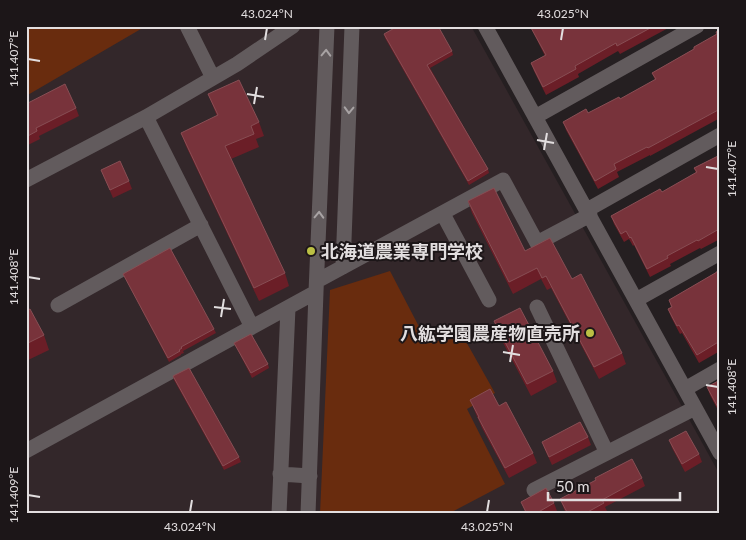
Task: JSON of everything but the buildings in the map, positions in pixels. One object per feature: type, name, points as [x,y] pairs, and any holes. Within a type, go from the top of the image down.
[{"type":"street","points":[[187,26],[214,78]]},
{"type":"street","points":[[26,180],[146,118],[237,64],[293,26]]},
{"type":"street","points":[[308,514],[327,26]]},
{"type":"street","points":[[343,267],[352,26]]},
{"type":"street","points":[[485,26],[720,453]]},
{"type":"street","points":[[535,117],[697,26]]},
{"type":"street","points":[[146,118],[252,327]]},
{"type":"street","points":[[26,452],[288,308],[343,267],[503,180],[537,243],[720,135]]},
{"type":"street","points":[[443,214],[489,300]]},
{"type":"street","points":[[58,304],[201,225]]},
{"type":"street","points":[[636,300],[720,253]]},
{"type":"street","points":[[537,307],[608,452]]},
{"type":"street","points":[[279,514],[288,308]]},
{"type":"street","points":[[685,389],[720,369]]},
{"type":"street","points":[[534,490],[695,408]]},
{"type":"street","points":[[280,474],[310,476]]},
{"type":"shaded area","name":"北海道農業専門学校","points":[[26,26],[471,26],[720,475],[720,514],[26,514]]},
{"type":"shaded area","points":[[26,26],[146,26],[26,96]]},
{"type":"shaded area","points":[[390,271],[427,342],[464,338],[495,393],[467,409],[505,484],[448,514],[320,514],[330,290]]},
{"type":"place","name":"北海道農業専門学校","points":[[311,251]]},
{"type":"place","name":"八紘学園農産物直売所","points":[[590,333]]}]
